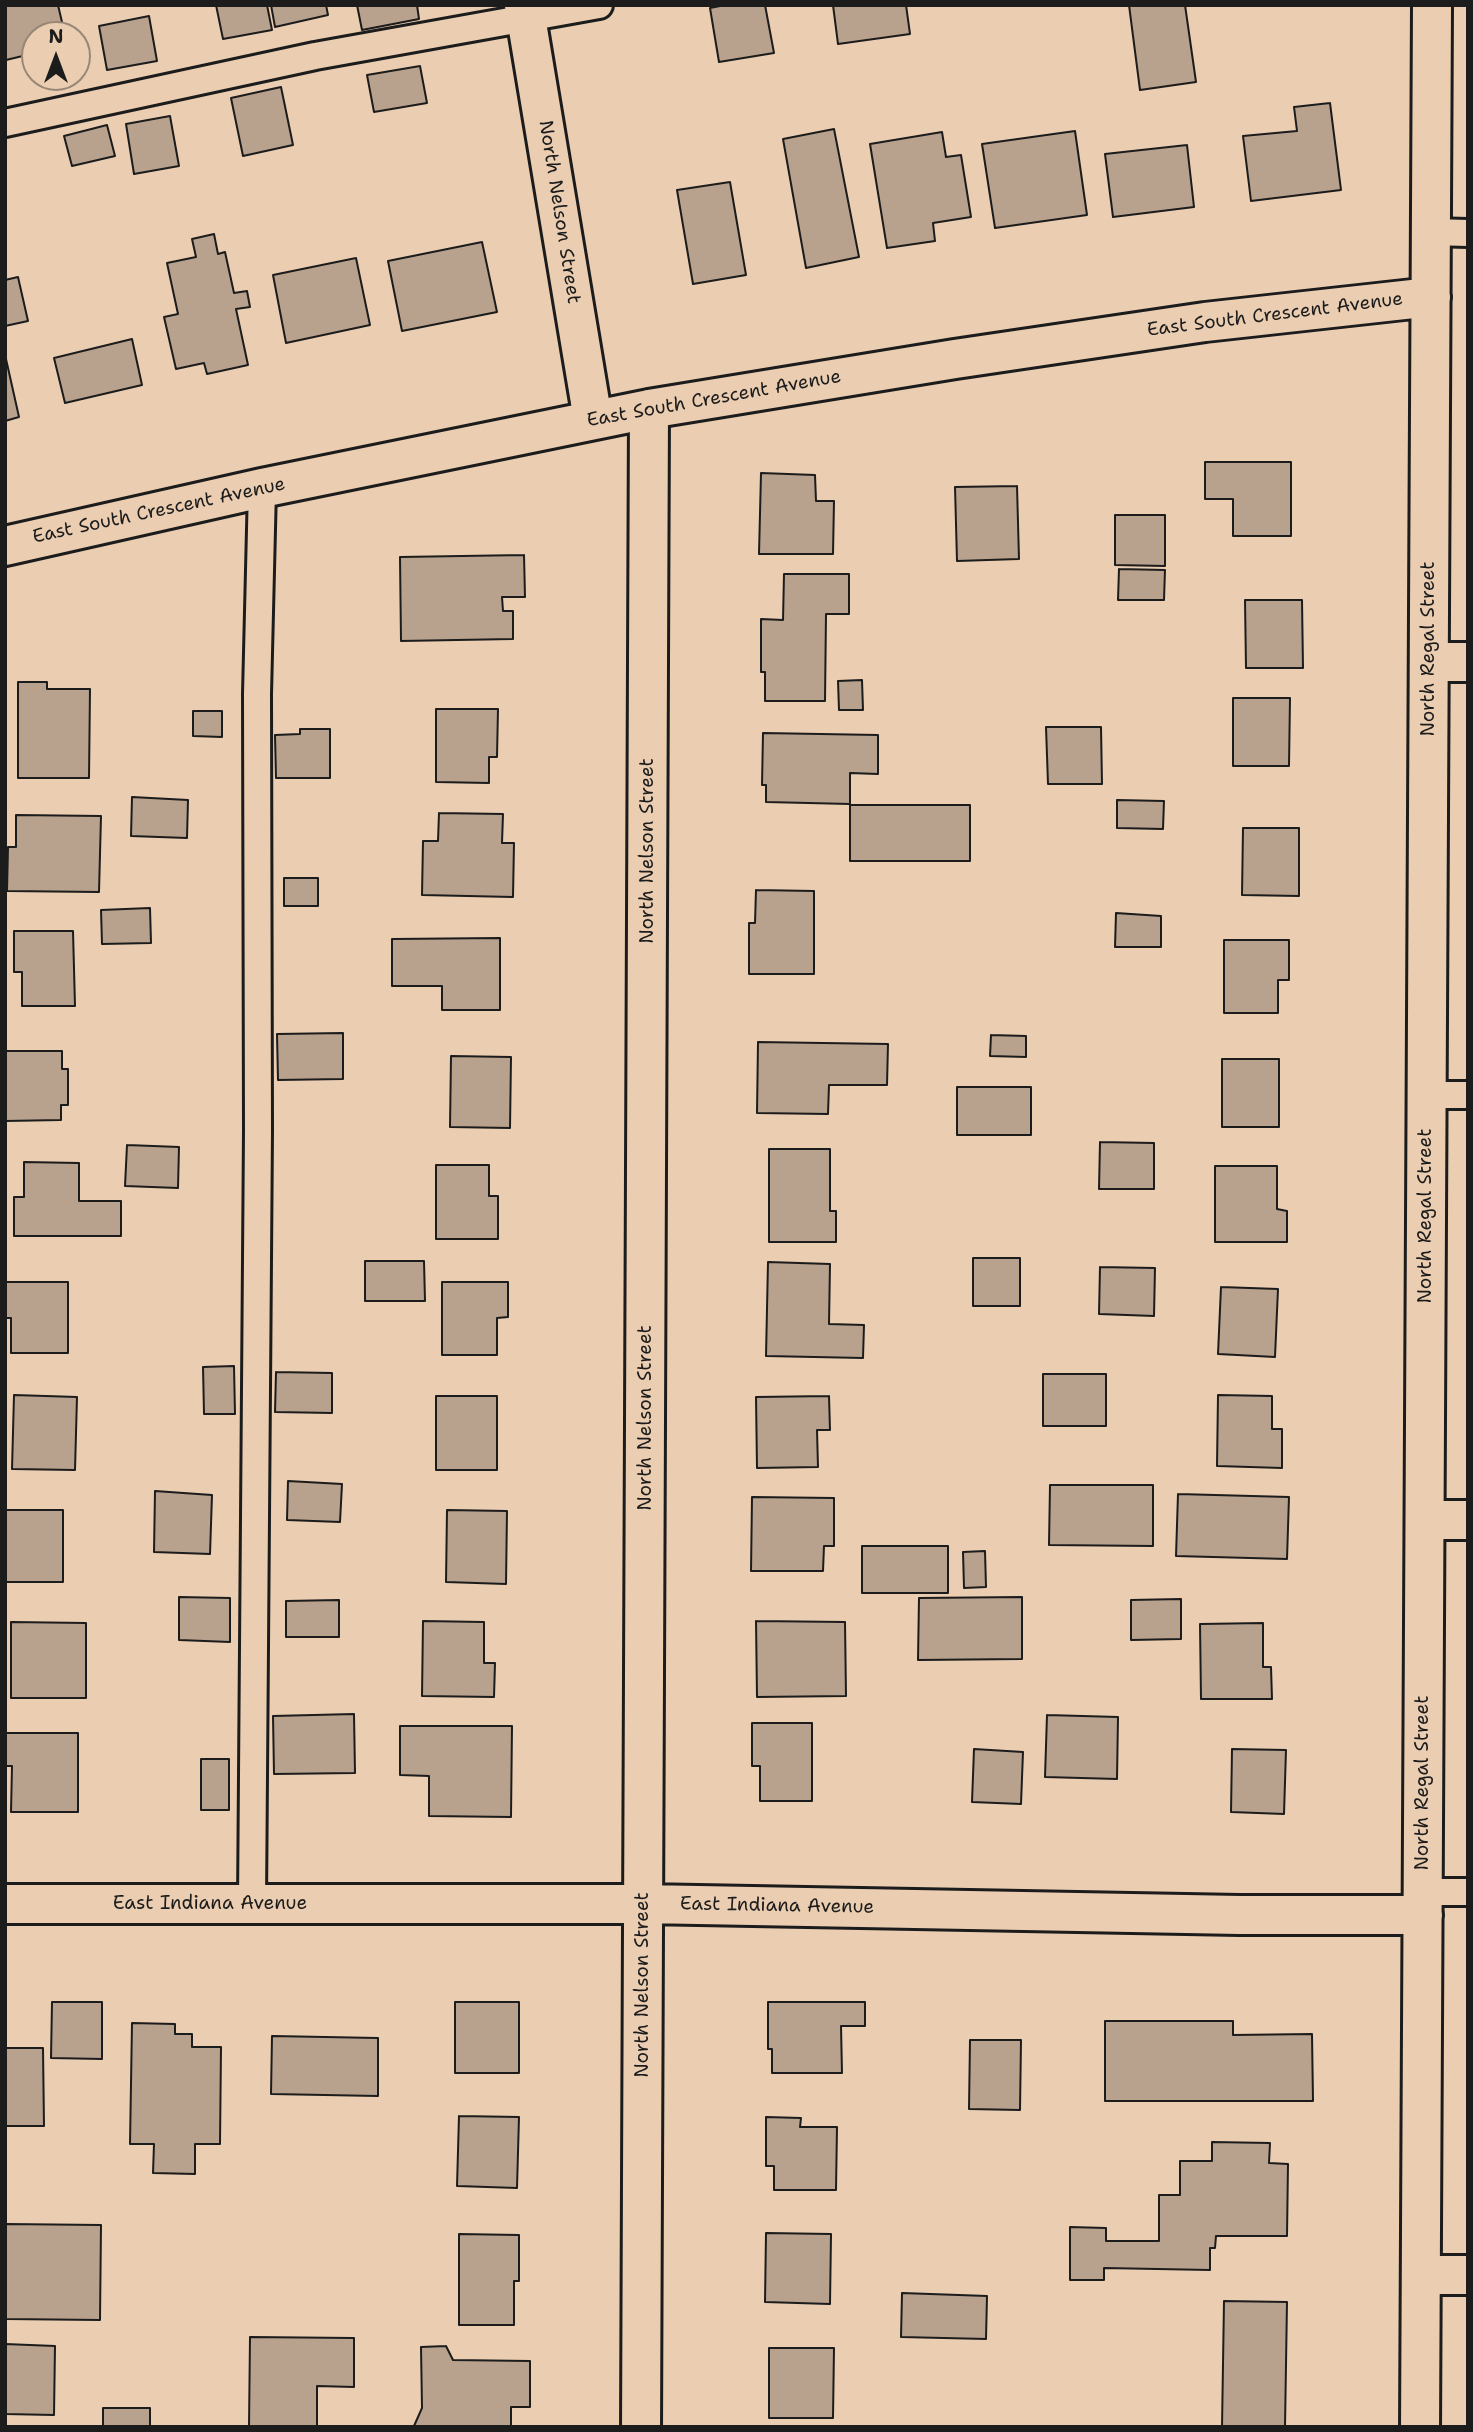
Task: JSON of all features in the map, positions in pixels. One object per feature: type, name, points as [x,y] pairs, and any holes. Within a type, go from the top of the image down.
[{"type":"street","name":"North Regal Street","points":[[1420,2427],[1431,297],[1449,233],[1432,5]]},
{"type":"street","name":"North Nelson Street","points":[[525,12],[593,419]]},
{"type":"street","name":"East South Crescent Avenue","points":[[5,546],[262,488],[649,409],[1205,322],[1431,297]]},
{"type":"street","name":"North Nelson Street","points":[[640,2427],[649,409]]},
{"type":"street","points":[[1429,662],[1468,662]]},
{"type":"street","points":[[1425,1521],[1468,1520]]},
{"type":"street","name":"East Indiana Avenue","points":[[5,1904],[644,1904],[1212,1914],[1423,1903]]},
{"type":"street","points":[[1421,2275],[1468,2275]]},
{"type":"lane","points":[[5,123],[525,12],[599,5]]},
{"type":"lane","points":[[252,1904],[258,1130],[257,694],[262,488]]},
{"type":"lane","points":[[1427,1095],[1468,1095]]},
{"type":"lane","points":[[1423,1903],[1468,1892]]},
{"type":"building","points":[[5,5],[58,5],[62,21],[21,21],[21,56],[6,60]]},
{"type":"building","points":[[216,5],[267,5],[272,30],[223,39]]},
{"type":"building","points":[[271,5],[326,5],[328,15],[275,27]]},
{"type":"building","points":[[357,5],[417,5],[419,19],[362,30]]},
{"type":"building","points":[[725,5],[765,5],[774,53],[719,62],[710,8]]},
{"type":"building","points":[[833,5],[906,5],[910,34],[838,44]]},
{"type":"building","points":[[1129,5],[1185,5],[1196,82],[1140,90]]},
{"type":"building","points":[[149,16],[157,61],[107,70],[99,26]]},
{"type":"building","points":[[420,66],[427,103],[374,112],[367,75]]},
{"type":"building","points":[[281,87],[293,145],[243,156],[231,98]]},
{"type":"building","points":[[1330,103],[1341,190],[1251,201],[1243,136],[1297,131],[1294,107]]},
{"type":"building","points":[[170,116],[179,166],[134,174],[126,124]]},
{"type":"building","points":[[107,125],[115,156],[72,166],[64,136]]},
{"type":"building","points":[[834,129],[859,257],[806,268],[783,139]]},
{"type":"building","points":[[1075,131],[1087,215],[995,228],[982,144]]},
{"type":"building","points":[[942,132],[946,157],[961,155],[971,217],[933,223],[935,241],[887,248],[870,144]]},
{"type":"building","points":[[1187,145],[1194,207],[1113,217],[1105,154]]},
{"type":"building","points":[[730,182],[746,275],[693,284],[677,190]]},
{"type":"building","points":[[214,234],[218,254],[225,252],[234,293],[247,291],[250,307],[236,309],[248,365],[207,374],[204,363],[176,369],[164,317],[178,314],[167,263],[196,257],[192,239]]},
{"type":"building","points":[[482,242],[497,312],[402,331],[388,261]]},
{"type":"building","points":[[356,258],[370,325],[286,343],[273,275]]},
{"type":"building","points":[[18,277],[28,321],[5,326],[5,280]]},
{"type":"building","points":[[132,339],[142,385],[65,403],[54,358]]},
{"type":"building","points":[[5,360],[19,417],[5,421]]},
{"type":"building","points":[[1205,462],[1291,462],[1291,536],[1233,536],[1233,499],[1205,499]]},
{"type":"building","points":[[761,473],[815,475],[816,501],[834,501],[833,554],[759,554]]},
{"type":"building","points":[[1017,486],[1019,559],[957,561],[955,487]]},
{"type":"building","points":[[1115,515],[1165,515],[1165,566],[1115,565]]},
{"type":"building","points":[[524,555],[525,597],[502,597],[503,611],[513,611],[513,639],[401,641],[400,557]]},
{"type":"building","points":[[1119,569],[1165,570],[1164,600],[1118,600]]},
{"type":"building","points":[[784,574],[849,574],[849,614],[826,614],[825,701],[765,701],[765,672],[761,672],[761,619],[783,620]]},
{"type":"building","points":[[1245,600],[1302,600],[1303,668],[1246,668]]},
{"type":"building","points":[[862,680],[863,710],[839,710],[838,681]]},
{"type":"building","points":[[18,682],[47,682],[47,689],[90,689],[89,778],[18,778]]},
{"type":"building","points":[[1233,698],[1290,698],[1289,766],[1233,766]]},
{"type":"building","points":[[436,709],[498,709],[497,757],[489,757],[489,783],[436,782]]},
{"type":"building","points":[[193,711],[222,711],[222,737],[193,736]]},
{"type":"building","points":[[1046,727],[1101,727],[1102,784],[1048,784]]},
{"type":"building","points":[[300,729],[330,729],[330,778],[276,778],[275,735],[300,734]]},
{"type":"building","points":[[763,733],[878,735],[878,774],[850,773],[850,804],[766,802],[766,785],[762,785]]},
{"type":"building","points":[[132,797],[188,800],[187,838],[131,836]]},
{"type":"building","points":[[1117,800],[1164,801],[1163,829],[1117,828]]},
{"type":"building","points":[[850,805],[970,805],[970,861],[850,861]]},
{"type":"building","points":[[439,813],[503,814],[502,843],[514,843],[513,897],[422,895],[423,841],[438,841]]},
{"type":"building","points":[[16,815],[101,816],[99,892],[7,891],[8,847],[16,847]]},
{"type":"building","points":[[1243,828],[1299,828],[1299,896],[1242,895]]},
{"type":"building","points":[[284,878],[318,878],[318,906],[284,906]]},
{"type":"building","points":[[756,890],[814,891],[814,974],[749,974],[749,923],[755,923]]},
{"type":"building","points":[[150,908],[151,943],[102,944],[101,910]]},
{"type":"building","points":[[1116,913],[1161,916],[1161,947],[1115,947]]},
{"type":"building","points":[[14,931],[73,931],[75,1006],[22,1006],[22,972],[14,972]]},
{"type":"building","points":[[500,938],[500,1010],[442,1010],[442,986],[392,986],[392,939]]},
{"type":"building","points":[[1224,940],[1289,940],[1289,980],[1278,980],[1278,1013],[1224,1013]]},
{"type":"building","points":[[343,1033],[343,1079],[278,1080],[277,1034]]},
{"type":"building","points":[[991,1035],[1026,1036],[1026,1057],[990,1056]]},
{"type":"building","points":[[758,1042],[888,1044],[887,1085],[829,1085],[828,1114],[757,1113]]},
{"type":"building","points":[[5,1051],[62,1051],[62,1069],[68,1069],[68,1105],[61,1105],[61,1120],[5,1121]]},
{"type":"building","points":[[451,1056],[511,1057],[510,1128],[450,1127]]},
{"type":"building","points":[[1222,1059],[1279,1059],[1279,1127],[1222,1127]]},
{"type":"building","points":[[957,1087],[1031,1087],[1031,1135],[957,1135]]},
{"type":"building","points":[[1100,1142],[1154,1143],[1154,1189],[1099,1189]]},
{"type":"building","points":[[127,1145],[179,1147],[178,1188],[125,1186]]},
{"type":"building","points":[[769,1149],[830,1149],[830,1211],[836,1211],[836,1242],[769,1242]]},
{"type":"building","points":[[24,1162],[79,1163],[79,1201],[121,1201],[121,1236],[14,1236],[14,1197],[24,1197]]},
{"type":"building","points":[[436,1165],[489,1165],[489,1196],[498,1196],[498,1239],[436,1239]]},
{"type":"building","points":[[1215,1166],[1277,1166],[1277,1209],[1287,1211],[1287,1242],[1215,1242]]},
{"type":"building","points":[[973,1258],[1020,1258],[1020,1306],[973,1306]]},
{"type":"building","points":[[365,1261],[424,1261],[425,1301],[365,1301]]},
{"type":"building","points":[[768,1262],[830,1264],[829,1324],[864,1325],[863,1358],[766,1356]]},
{"type":"building","points":[[1100,1267],[1155,1268],[1154,1316],[1099,1314]]},
{"type":"building","points":[[5,1282],[68,1282],[68,1353],[11,1353],[11,1318],[5,1318]]},
{"type":"building","points":[[442,1282],[508,1282],[508,1317],[497,1318],[497,1355],[442,1355]]},
{"type":"building","points":[[1221,1287],[1278,1289],[1275,1357],[1218,1354]]},
{"type":"building","points":[[234,1366],[235,1414],[204,1414],[203,1367]]},
{"type":"building","points":[[276,1372],[332,1373],[332,1413],[275,1412]]},
{"type":"building","points":[[1043,1374],[1106,1374],[1106,1426],[1043,1426]]},
{"type":"building","points":[[14,1395],[77,1397],[75,1470],[12,1469]]},
{"type":"building","points":[[1218,1395],[1272,1396],[1272,1429],[1282,1429],[1282,1468],[1217,1466]]},
{"type":"building","points":[[436,1396],[497,1396],[497,1470],[436,1470]]},
{"type":"building","points":[[829,1396],[830,1430],[817,1430],[818,1467],[757,1468],[756,1397]]},
{"type":"building","points":[[288,1481],[342,1484],[340,1522],[287,1520]]},
{"type":"building","points":[[1050,1485],[1153,1485],[1153,1546],[1049,1545]]},
{"type":"building","points":[[155,1491],[212,1495],[210,1554],[154,1552]]},
{"type":"building","points":[[1178,1494],[1289,1497],[1287,1559],[1176,1556]]},
{"type":"building","points":[[752,1497],[834,1498],[834,1546],[824,1546],[823,1571],[751,1571]]},
{"type":"building","points":[[5,1510],[63,1510],[63,1582],[5,1582]]},
{"type":"building","points":[[447,1510],[507,1511],[506,1584],[446,1582]]},
{"type":"building","points":[[862,1546],[948,1546],[948,1593],[862,1593]]},
{"type":"building","points":[[985,1551],[986,1587],[964,1588],[963,1552]]},
{"type":"building","points":[[179,1597],[230,1598],[230,1642],[179,1640]]},
{"type":"building","points":[[1022,1597],[1022,1659],[918,1660],[919,1598]]},
{"type":"building","points":[[1181,1599],[1181,1639],[1131,1640],[1131,1600]]},
{"type":"building","points":[[339,1600],[339,1637],[286,1637],[286,1601]]},
{"type":"building","points":[[423,1621],[484,1622],[484,1663],[495,1663],[494,1697],[422,1696]]},
{"type":"building","points":[[756,1621],[845,1622],[846,1696],[757,1697]]},
{"type":"building","points":[[11,1622],[86,1623],[86,1698],[11,1698]]},
{"type":"building","points":[[1263,1623],[1263,1667],[1271,1667],[1272,1699],[1201,1699],[1200,1624]]},
{"type":"building","points":[[354,1714],[355,1773],[274,1774],[273,1716]]},
{"type":"building","points":[[1047,1715],[1118,1717],[1117,1779],[1045,1777]]},
{"type":"building","points":[[752,1723],[812,1723],[812,1801],[760,1801],[760,1766],[752,1766]]},
{"type":"building","points":[[400,1726],[512,1726],[511,1817],[429,1816],[429,1776],[400,1775]]},
{"type":"building","points":[[5,1733],[78,1733],[78,1812],[11,1812],[12,1766],[5,1766]]},
{"type":"building","points":[[974,1749],[1023,1752],[1021,1804],[972,1802]]},
{"type":"building","points":[[1232,1749],[1286,1750],[1284,1814],[1231,1812]]},
{"type":"building","points":[[201,1759],[229,1759],[229,1810],[201,1810]]},
{"type":"building","points":[[52,2002],[102,2002],[102,2059],[51,2058]]},
{"type":"building","points":[[455,2002],[519,2002],[519,2073],[455,2073]]},
{"type":"building","points":[[768,2002],[865,2002],[865,2026],[841,2026],[842,2073],[772,2073],[772,2049],[768,2049]]},
{"type":"building","points":[[1105,2021],[1233,2021],[1233,2035],[1312,2034],[1313,2101],[1105,2101]]},
{"type":"building","points":[[132,2023],[175,2024],[175,2034],[192,2034],[192,2047],[221,2047],[220,2144],[195,2144],[195,2174],[153,2173],[154,2144],[130,2144]]},
{"type":"building","points":[[272,2036],[378,2038],[378,2096],[271,2094]]},
{"type":"building","points":[[970,2040],[1021,2040],[1020,2110],[969,2109]]},
{"type":"building","points":[[5,2048],[43,2048],[44,2126],[5,2126]]},
{"type":"building","points":[[459,2116],[519,2117],[517,2188],[457,2186]]},
{"type":"building","points":[[766,2117],[801,2118],[800,2127],[837,2127],[836,2190],[774,2190],[774,2166],[766,2166]]},
{"type":"building","points":[[1212,2142],[1270,2143],[1269,2163],[1288,2164],[1287,2236],[1216,2236],[1215,2248],[1210,2248],[1210,2270],[1104,2268],[1104,2280],[1070,2280],[1070,2227],[1106,2228],[1106,2241],[1159,2241],[1159,2195],[1180,2195],[1180,2161],[1212,2161]]},
{"type":"building","points":[[5,2224],[101,2225],[100,2320],[5,2319]]},
{"type":"building","points":[[766,2233],[831,2234],[830,2304],[765,2302]]},
{"type":"building","points":[[459,2234],[519,2235],[519,2281],[514,2281],[514,2325],[459,2325]]},
{"type":"building","points":[[902,2293],[987,2296],[986,2339],[901,2337]]},
{"type":"building","points":[[1224,2301],[1287,2302],[1285,2427],[1222,2427]]},
{"type":"building","points":[[250,2337],[354,2338],[354,2387],[317,2386],[317,2427],[249,2427]]},
{"type":"building","points":[[5,2344],[55,2346],[54,2415],[5,2414]]},
{"type":"building","points":[[446,2346],[453,2360],[530,2361],[530,2407],[511,2407],[511,2427],[414,2426],[422,2408],[421,2347]]},
{"type":"building","points":[[769,2348],[834,2348],[833,2418],[769,2418]]},
{"type":"building","points":[[103,2408],[150,2408],[150,2427],[103,2427]]}]
